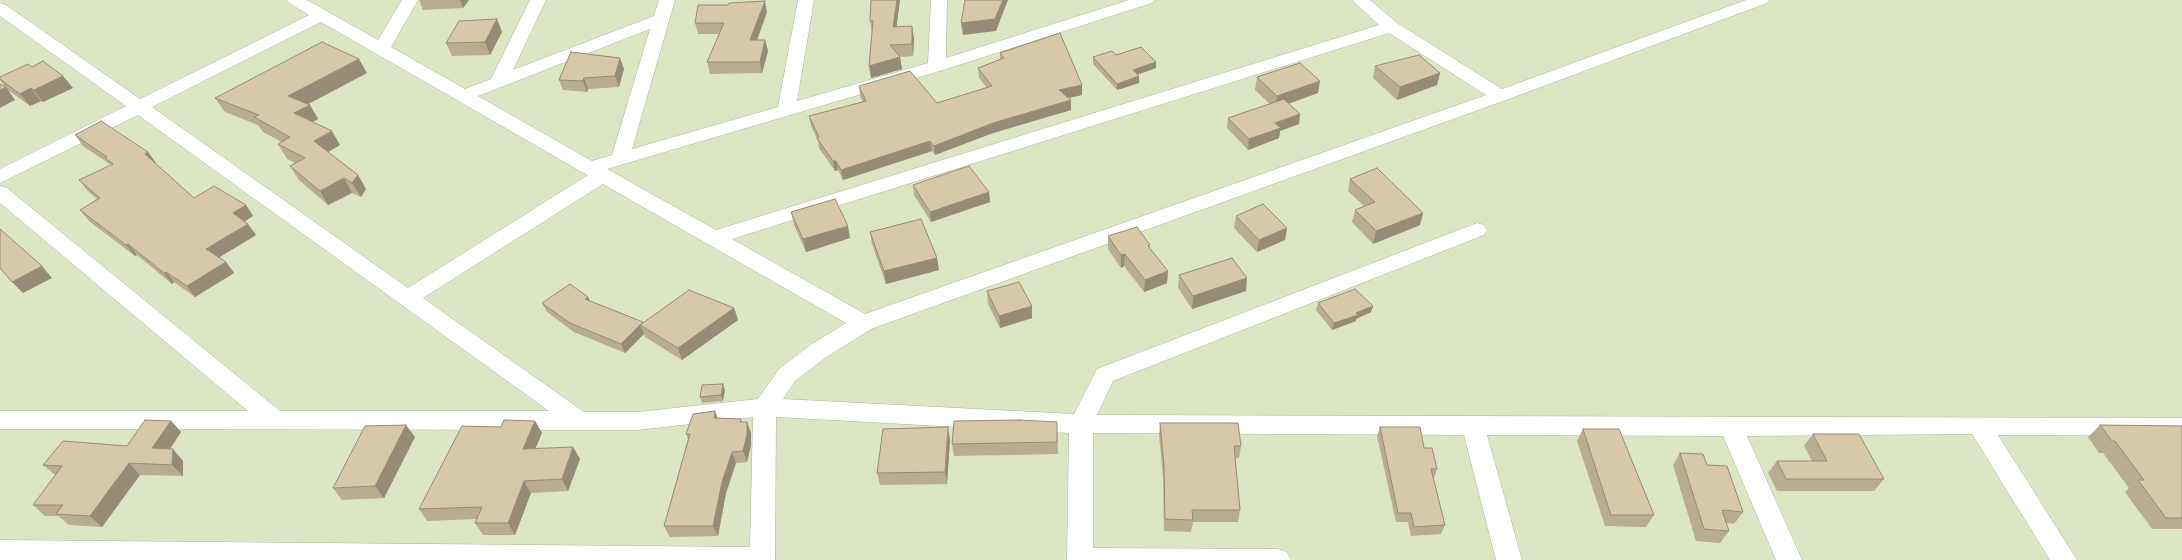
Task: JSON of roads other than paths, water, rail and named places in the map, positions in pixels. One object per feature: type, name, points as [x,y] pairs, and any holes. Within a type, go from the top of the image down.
[{"type":"street","points":[[295,0],[863,323]]},
{"type":"street","points":[[381,49],[410,0]]},
{"type":"street","points":[[500,81],[538,0]]},
{"type":"street","points":[[620,159],[667,0]]},
{"type":"street","points":[[786,110],[806,0]]},
{"type":"street","points":[[937,66],[939,0]]},
{"type":"street","points":[[408,298],[596,172],[620,159],[937,66],[1146,0]]},
{"type":"street","points":[[1360,0],[1392,27],[1500,96]]},
{"type":"street","points":[[0,551],[217,556],[762,559],[765,407],[788,376],[817,352],[863,323],[1500,96],[1761,0]]},
{"type":"street","points":[[0,8],[580,421]]},
{"type":"street","points":[[0,177],[321,15]]},
{"type":"street","points":[[464,96],[661,19]]},
{"type":"street","points":[[713,238],[1392,27]]},
{"type":"street","points":[[0,193],[275,420]]},
{"type":"street","points":[[1278,560],[1080,560],[1081,424],[1105,375],[1477,230]]},
{"type":"street","points":[[0,420],[637,421],[765,407],[1081,424],[1731,427],[1979,425],[2182,427]]},
{"type":"street","points":[[1979,425],[2064,560]]},
{"type":"street","points":[[1472,426],[1509,560]]},
{"type":"street","points":[[1731,427],[1789,560]]}]
